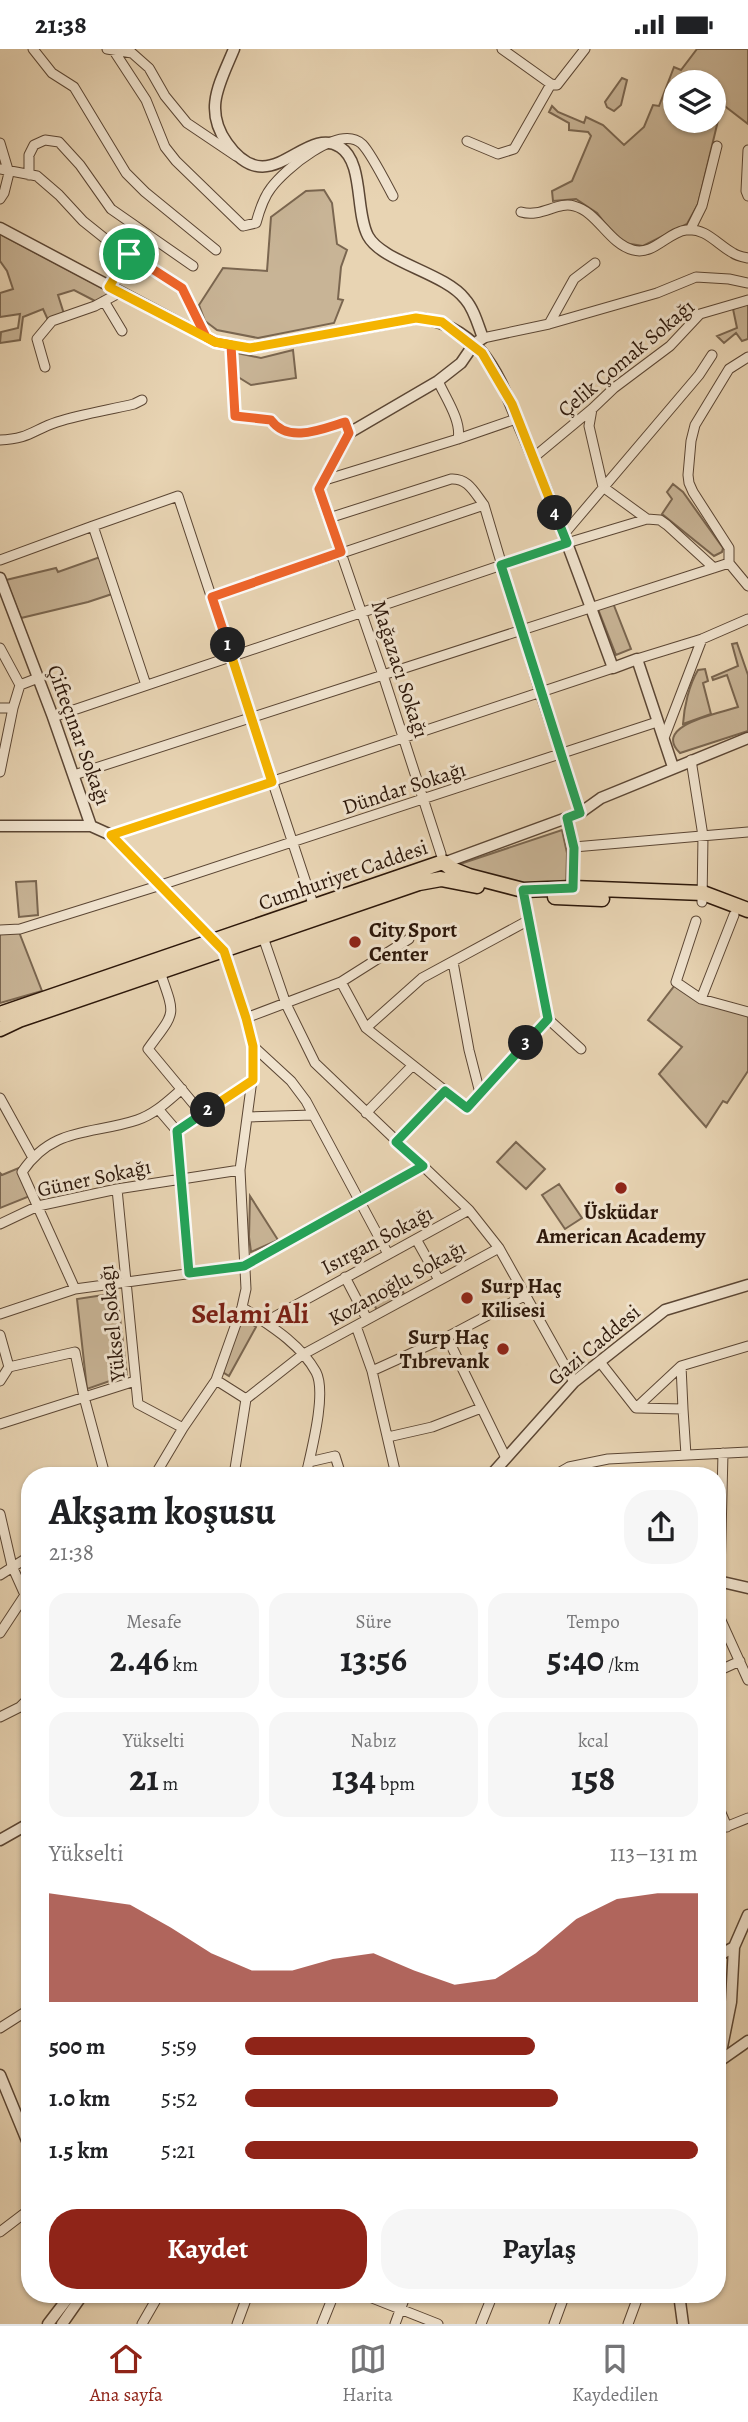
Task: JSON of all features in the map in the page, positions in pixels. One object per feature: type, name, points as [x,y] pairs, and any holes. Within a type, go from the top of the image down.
[{"type":"main road","name":"Cumhuriyet Caddesi","points":[[0,1029],[19,1020],[160,972],[314,907],[442,858],[452,869],[524,893],[573,888],[703,897],[741,913],[748,921]]},
{"type":"main road","name":"Cumhuriyet Caddesi","points":[[0,1014],[219,946],[263,937],[419,883],[441,880],[524,893],[703,897]]},
{"type":"street","points":[[33,49],[52,73],[74,87],[126,173],[216,250]]},
{"type":"street","points":[[234,49],[214,100],[214,114],[223,138],[236,156]]},
{"type":"street","points":[[502,49],[551,85],[557,85],[585,49]]},
{"type":"street","points":[[111,50],[132,53],[149,68],[165,96],[187,123],[236,156],[256,166],[267,167],[312,146],[348,138],[361,143],[393,196]]},
{"type":"street","points":[[111,50],[146,100],[165,147],[243,226],[256,223],[269,190],[287,170],[327,143],[338,145],[351,159],[369,239],[408,265],[450,284],[460,293],[472,309],[478,341],[512,404],[613,668]]},
{"type":"street","points":[[467,141],[498,153],[514,149],[551,85]]},
{"type":"street","points":[[29,175],[29,155],[34,145],[45,140],[59,142],[80,165],[111,209],[192,266]]},
{"type":"street","points":[[0,143],[5,171],[4,193],[0,199]]},
{"type":"street","points":[[690,230],[702,206],[717,146]]},
{"type":"street","points":[[748,150],[748,196]]},
{"type":"street","points":[[5,171],[37,176],[83,221],[113,245],[182,288],[206,337]]},
{"type":"street","points":[[522,212],[538,213],[568,205],[577,206],[622,246],[635,251],[645,251],[685,229],[698,230],[734,254],[748,258]]},
{"type":"street","points":[[0,228],[215,342],[250,348],[416,318],[442,322],[478,341]]},
{"type":"street","points":[[45,367],[37,343],[45,328],[51,321],[104,301],[114,290],[129,254],[144,232]]},
{"type":"street","points":[[549,324],[574,279],[595,263]]},
{"type":"street","points":[[322,484],[349,433],[438,381],[461,363],[478,341],[657,293],[696,277],[748,283]]},
{"type":"street","name":"Çelik Çomak Sokağı","points":[[533,457],[614,388],[670,346],[700,314],[748,300]]},
{"type":"street","points":[[104,301],[122,331]]},
{"type":"street","points":[[231,345],[235,416],[271,420],[276,428],[297,434],[320,431],[345,422],[349,433]]},
{"type":"street","points":[[565,538],[604,487],[699,375],[712,355]]},
{"type":"street","points":[[748,357],[729,369],[695,425],[691,441],[689,483],[729,548],[729,563],[748,586]]},
{"type":"street","points":[[438,381],[455,418],[460,433],[458,439]]},
{"type":"street","points":[[0,440],[16,440],[35,434],[55,422],[142,400]]},
{"type":"street","points":[[592,409],[589,426],[604,487],[647,519]]},
{"type":"street","points":[[322,484],[516,419]]},
{"type":"street","points":[[329,518],[451,479],[460,479],[467,483],[484,505],[540,693],[580,813]]},
{"type":"street","name":"Mağazacı Sokağı","points":[[322,484],[329,518],[442,858]]},
{"type":"street","points":[[0,560],[178,496],[314,907]]},
{"type":"street","points":[[212,597],[484,505]]},
{"type":"street","points":[[54,717],[501,565],[565,538],[647,519],[660,520],[667,525],[714,568]]},
{"type":"street","points":[[93,526],[146,685]]},
{"type":"street","points":[[74,775],[729,563]]},
{"type":"street","name":"Çifteçınar Sokağı","points":[[0,578],[54,717],[91,826],[111,835],[219,946]]},
{"type":"street","points":[[111,835],[702,639],[748,619]]},
{"type":"street","points":[[664,738],[702,639]]},
{"type":"street","points":[[0,647],[20,685],[0,772]]},
{"type":"street","points":[[637,659],[673,768]]},
{"type":"street","points":[[20,685],[38,678]]},
{"type":"street","points":[[0,708],[13,708]]},
{"type":"street","name":"Dündar Sokağı","points":[[0,930],[20,929],[162,885],[657,722]]},
{"type":"street","points":[[419,883],[442,858],[580,813],[601,798],[748,738]]},
{"type":"street","points":[[691,760],[703,836],[703,897]]},
{"type":"street","points":[[567,818],[574,848],[573,888]]},
{"type":"street","points":[[0,826],[91,826]]},
{"type":"street","points":[[574,848],[748,832]]},
{"type":"street","points":[[524,893],[548,1019],[582,1049]]},
{"type":"street","points":[[701,999],[741,913]]},
{"type":"street","points":[[366,1028],[422,978],[529,920]]},
{"type":"street","points":[[696,921],[676,982],[701,999],[748,1012]]},
{"type":"street","points":[[263,937],[286,1004],[315,1063],[469,1210],[499,1248],[574,1382]]},
{"type":"street","points":[[246,1018],[341,982],[410,940]]},
{"type":"street","points":[[160,1467],[216,1380],[246,1289],[240,1170],[253,1080],[253,1046],[246,1018],[219,946]]},
{"type":"street","points":[[453,962],[480,1093]]},
{"type":"street","points":[[160,972],[173,1008],[171,1017],[148,1049],[202,1114]]},
{"type":"street","points":[[341,982],[366,1028],[467,1108],[548,1019]]},
{"type":"street","points":[[253,1046],[291,1081],[313,1115],[388,1254]]},
{"type":"street","points":[[366,1113],[412,1066]]},
{"type":"street","points":[[177,1131],[253,1080]]},
{"type":"street","points":[[75,1289],[22,1172],[32,1156],[70,1133],[137,1120],[159,1110],[182,1089]]},
{"type":"street","points":[[396,1142],[445,1091]]},
{"type":"street","points":[[0,1098],[32,1156]]},
{"type":"street","points":[[159,1110],[177,1131],[189,1273]]},
{"type":"street","points":[[248,1117],[313,1115]]},
{"type":"street","points":[[0,1314],[75,1289],[244,1266],[423,1166]]},
{"type":"street","name":"Güner Sokağı","points":[[0,1224],[37,1206],[117,1188],[240,1170]]},
{"type":"street","name":"Yüksel Sokağı","points":[[117,1188],[138,1404],[183,1428]]},
{"type":"street","name":"Isırgan Sokağı","points":[[265,1322],[469,1210]]},
{"type":"street","points":[[416,1239],[439,1280]]},
{"type":"street","name":"Kozanoğlu Sokağı","points":[[246,1399],[302,1355],[499,1248]]},
{"type":"street","points":[[345,1277],[368,1319]]},
{"type":"street","name":"Gazi Caddesi","points":[[498,1467],[574,1382],[665,1310],[748,1285]]},
{"type":"street","points":[[372,1371],[447,1337],[526,1295]]},
{"type":"street","points":[[242,1307],[288,1339],[317,1373],[320,1392],[308,1467]]},
{"type":"street","points":[[356,1326],[372,1371],[394,1467]]},
{"type":"street","points":[[0,1335],[9,1367]]},
{"type":"street","points":[[447,1337],[506,1458]]},
{"type":"street","points":[[636,1408],[681,1366],[748,1346]]},
{"type":"street","points":[[0,1381],[9,1367],[75,1352],[103,1467]]},
{"type":"street","points":[[600,1362],[636,1408]]},
{"type":"street","points":[[681,1366],[686,1455]]},
{"type":"street","points":[[216,1380],[246,1399],[235,1467]]},
{"type":"street","points":[[0,1424],[135,1381]]},
{"type":"street","points":[[388,1437],[432,1427],[481,1408]]},
{"type":"street","points":[[636,1408],[683,1409]]},
{"type":"street","points":[[569,1467],[608,1459],[748,1451]]},
{"type":"street","points":[[723,1453],[723,1467]]},
{"type":"street","points":[[309,1462],[335,1456],[338,1467]]},
{"type":"street","points":[[0,1514],[12,1566],[21,1586]]},
{"type":"street","points":[[0,1575],[21,1561]]},
{"type":"street","points":[[726,1583],[748,1588]]},
{"type":"street","points":[[0,1633],[21,1601]]},
{"type":"street","points":[[726,1631],[748,1680]]},
{"type":"street","points":[[726,1667],[740,1661]]},
{"type":"street","points":[[0,1717],[21,1706]]},
{"type":"street","points":[[726,1826],[748,1818]]},
{"type":"street","points":[[0,1840],[21,1828]]},
{"type":"street","points":[[726,2027],[731,2002],[734,1947],[748,1915]]},
{"type":"street","points":[[726,1952],[734,1947]]},
{"type":"street","points":[[0,2028],[21,2015]]},
{"type":"street","points":[[726,2058],[748,2041]]},
{"type":"street","points":[[0,2075],[21,2126]]},
{"type":"street","points":[[0,2232],[21,2216]]},
{"type":"street","points":[[48,2324],[64,2303]]},
{"type":"street","points":[[62,2324],[77,2303]]},
{"type":"street","points":[[142,2324],[154,2303]]},
{"type":"street","points":[[237,2324],[245,2303]]},
{"type":"street","points":[[322,2324],[330,2303]]},
{"type":"street","points":[[385,2303],[438,2324]]},
{"type":"street","points":[[395,2324],[402,2303]]},
{"type":"street","points":[[481,2324],[489,2303]]},
{"type":"street","points":[[554,2324],[562,2303]]},
{"type":"street","points":[[628,2324],[636,2303]]},
{"type":"street","points":[[680,2303],[683,2324]]},
{"type":"shaded area","points":[[697,49],[748,49],[748,124],[726,107],[726,70],[681,70]]},
{"type":"shaded area","points":[[622,78],[627,80],[621,105],[614,111],[607,107],[605,102]]},
{"type":"shaded area","points":[[663,96],[663,133],[715,133],[698,204],[687,224],[643,246],[624,243],[597,213],[576,199],[553,201],[552,191],[572,181],[591,136],[588,132],[569,130],[569,123],[549,112],[552,106],[558,112],[584,123],[586,117],[603,125],[624,145],[644,127],[653,105],[659,106]]},
{"type":"shaded area","points":[[324,190],[332,203],[337,244],[347,250],[341,267],[338,299],[343,300],[334,323],[258,338],[217,330],[205,321],[199,305],[223,268],[267,271],[271,217],[306,191]]},
{"type":"shaded area","points":[[0,234],[112,293],[97,302],[74,290],[58,295],[64,314],[48,320],[43,309],[23,317],[20,340],[0,343],[1,332],[18,328],[20,314],[0,317],[0,293],[13,289],[7,271],[0,261]]},
{"type":"shaded area","points":[[748,304],[748,339],[742,341],[736,333],[724,343],[717,336],[737,328],[733,309]]},
{"type":"shaded area","points":[[293,350],[296,378],[251,385],[230,372],[232,352],[261,358]]},
{"type":"shaded area","points":[[673,484],[683,492],[723,548],[722,552],[714,556],[662,514],[672,499],[667,492]]},
{"type":"shaded area","points":[[100,557],[112,594],[21,618],[6,580],[56,568],[58,572]]},
{"type":"shaded area","points":[[613,603],[631,649],[616,655],[598,609]]},
{"type":"shaded area","points":[[737,643],[748,675],[748,731],[680,753],[673,743],[674,735],[681,728],[738,707],[727,675],[713,680],[712,677],[738,666],[732,644]]},
{"type":"shaded area","points":[[705,669],[708,681],[703,683],[711,714],[683,724],[692,682],[698,670]]},
{"type":"shaded area","points":[[562,830],[567,853],[566,887],[528,887],[461,868],[460,864]]},
{"type":"shaded area","points":[[36,881],[38,915],[19,917],[16,882]]},
{"type":"shaded area","points":[[19,932],[42,991],[0,1003],[0,934]]},
{"type":"shaded area","points":[[675,985],[748,1014],[748,1071],[727,1103],[723,1101],[706,1127],[659,1074],[682,1047],[648,1020]]},
{"type":"shaded area","points":[[516,1142],[545,1169],[526,1189],[497,1162]]},
{"type":"shaded area","points":[[21,1167],[30,1196],[0,1208],[0,1173],[2,1175]]},
{"type":"shaded area","points":[[559,1184],[582,1218],[565,1229],[542,1195]]},
{"type":"shaded area","points":[[250,1196],[278,1240],[251,1252],[249,1237]]},
{"type":"shaded area","points":[[396,1279],[404,1294],[377,1310],[369,1295]]},
{"type":"shaded area","points":[[117,1293],[127,1375],[87,1389],[77,1299]]},
{"type":"shaded area","points":[[241,1317],[256,1327],[229,1376],[221,1371]]},
{"type":"place","name":"City Sport Center","points":[[355,942]]},
{"type":"place","name":"Üsküdar American Academy","points":[[621,1188]]},
{"type":"place","name":"Surp Haç Kilisesi","points":[[467,1298]]},
{"type":"place","name":"Surp Haç Tıbrevank","points":[[503,1349]]},
{"type":"district","name":"Selami Ali","points":[[250,1313]]},
{"type":"route","points":[[129,254],[109,287],[215,342],[231,345],[250,348],[390,321],[416,318],[442,322],[474,344],[498,376],[512,404],[567,543],[501,565],[580,813],[567,818],[574,848],[573,888],[523,890],[548,1019],[467,1108],[445,1091],[396,1142],[423,1166],[244,1266],[189,1273],[177,1131],[253,1080],[253,1046],[224,951],[111,835],[272,782],[212,597],[341,552],[319,489],[349,433],[345,422],[320,431],[297,434],[276,428],[271,420],[235,416],[231,345],[206,337],[182,288],[129,254]]}]
